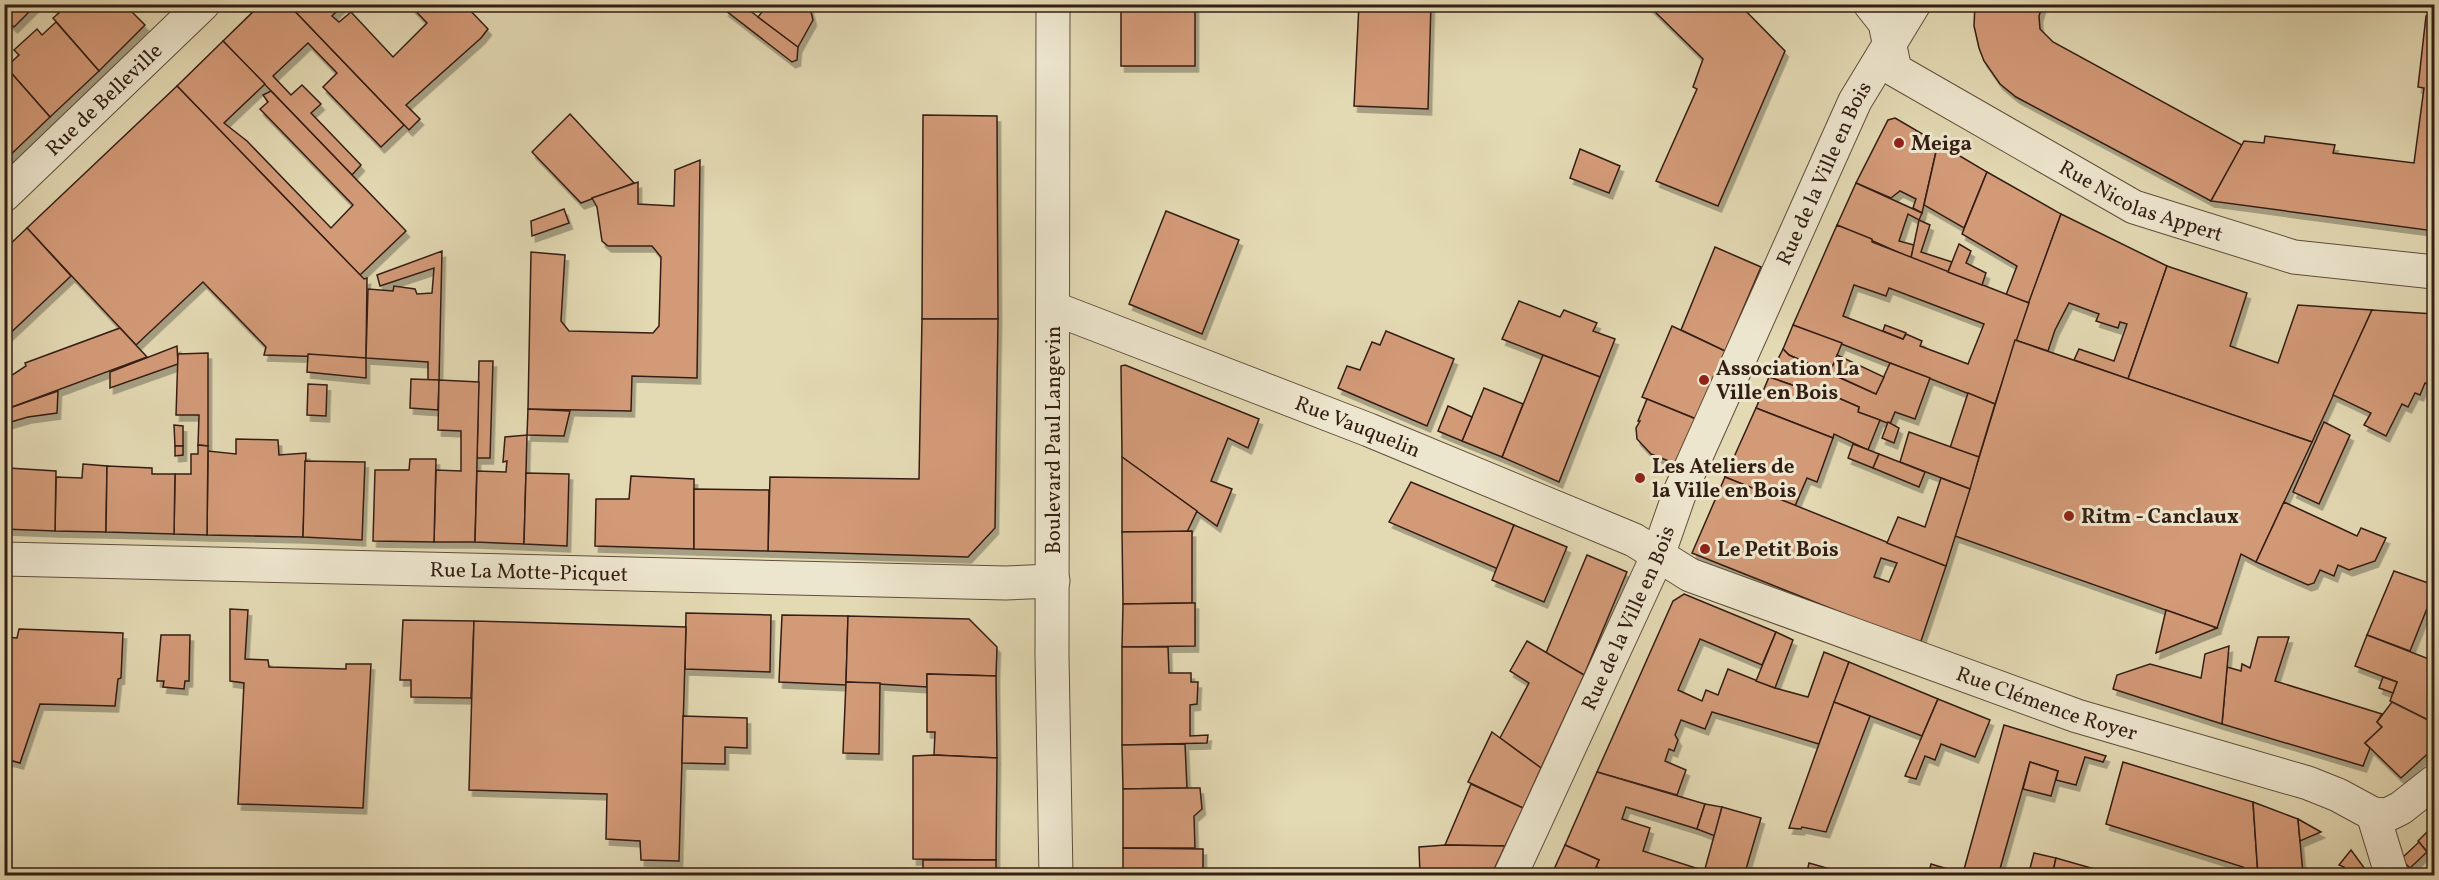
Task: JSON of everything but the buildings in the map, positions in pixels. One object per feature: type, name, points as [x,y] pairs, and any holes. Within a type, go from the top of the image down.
[{"type":"street","name":"Rue de Belleville","points":[[4,195],[203,4]]},
{"type":"street","name":"Boulevard Paul Langevin","points":[[1053,4],[1052,655],[1056,876]]},
{"type":"street","name":"Rue Nicolas Appert","points":[[1870,4],[1885,22],[1895,70],[2134,207],[2294,257],[2434,272]]},
{"type":"street","name":"Rue de la Ville en Bois","points":[[1510,876],[1658,555],[1680,492],[1856,101],[1914,4]]},
{"type":"street","name":"Rue Vauquelin","points":[[1053,308],[1369,430],[1634,540],[1658,555]]},
{"type":"street","name":"Rue Clémence Royer","points":[[1658,555],[1690,575],[2077,716],[2308,783],[2338,795],[2373,814]]},
{"type":"street","name":"Rue La Motte-Picquet","points":[[4,559],[1005,583],[1053,580]]},
{"type":"street","points":[[2392,876],[2373,814],[2387,815],[2401,808],[2434,782]]},
{"type":"place","name":"Meiga","points":[[1899,143]]},
{"type":"place","name":"Association La Ville en Bois","points":[[1704,380]]},
{"type":"place","name":"Les Ateliers de la Ville en Bois","points":[[1640,478]]},
{"type":"place","name":"Ritm - Canclaux","points":[[2069,516]]},
{"type":"place","name":"Le Petit Bois","points":[[1705,549]]}]
